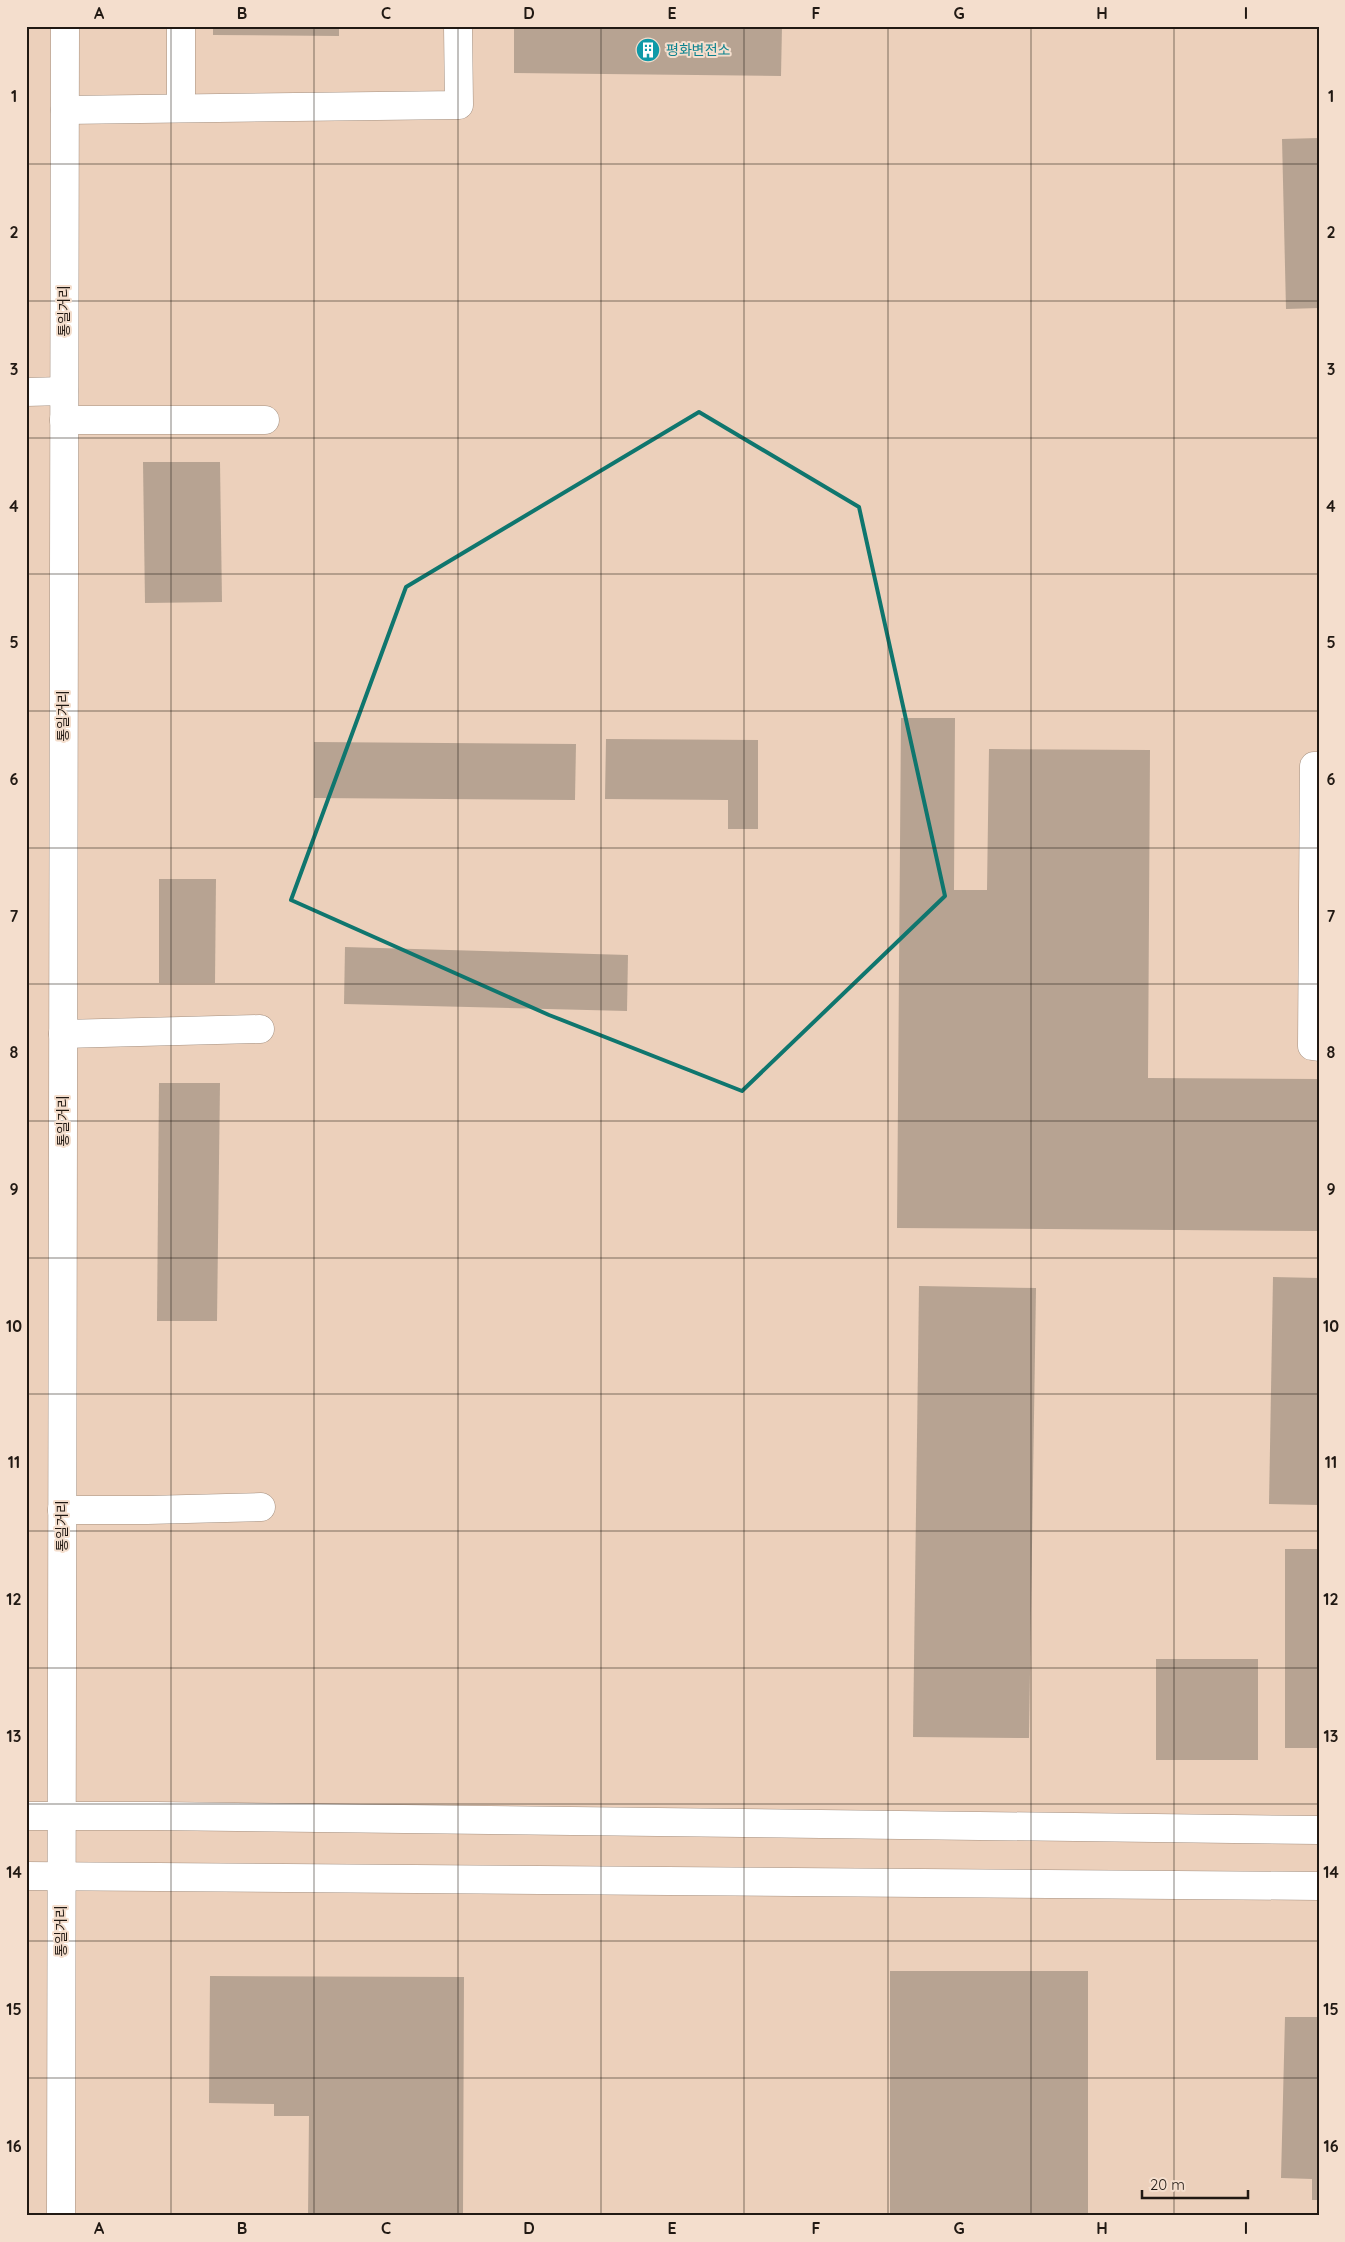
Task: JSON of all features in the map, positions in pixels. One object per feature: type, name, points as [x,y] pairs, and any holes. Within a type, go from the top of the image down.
[{"type":"street","name":"통일거리","points":[[61,2216],[65,26]]},
{"type":"street","points":[[181,26],[181,108]]},
{"type":"street","points":[[65,110],[459,104],[458,26]]},
{"type":"street","points":[[26,392],[64,391]]},
{"type":"street","points":[[64,420],[265,420]]},
{"type":"street","points":[[1319,766],[1314,766],[1312,1046],[1319,1046]]},
{"type":"street","points":[[63,1034],[260,1029]]},
{"type":"street","points":[[62,1510],[261,1507]]},
{"type":"street","points":[[26,1816],[1319,1830]]},
{"type":"street","points":[[26,1876],[1319,1886]]},
{"type":"highlighted area","points":[[699,412],[859,507],[945,896],[742,1091],[549,1015],[291,900],[406,587]]},
{"type":"shaded area","points":[[26,26],[1319,26],[1319,2216],[26,2216]]},
{"type":"building","points":[[213,26],[339,26],[339,36],[213,35]]},
{"type":"building","name":"평화변전소","points":[[514,26],[782,26],[781,76],[514,73]]},
{"type":"building","points":[[1319,138],[1319,308],[1286,309],[1282,139]]},
{"type":"building","points":[[143,462],[220,462],[222,602],[145,603]]},
{"type":"building","points":[[901,718],[955,718],[954,890],[987,890],[989,749],[1150,750],[1148,1078],[1319,1079],[1319,1231],[897,1228]]},
{"type":"building","points":[[606,739],[758,740],[758,829],[728,829],[728,800],[605,799]]},
{"type":"building","points":[[314,742],[576,744],[575,800],[314,798]]},
{"type":"building","points":[[159,879],[216,879],[215,983],[159,983]]},
{"type":"building","points":[[345,947],[628,955],[627,1011],[344,1004]]},
{"type":"building","points":[[159,1083],[220,1083],[217,1321],[157,1321]]},
{"type":"building","points":[[1273,1277],[1319,1278],[1319,1505],[1269,1504]]},
{"type":"building","points":[[919,1286],[1036,1288],[1029,1738],[913,1737]]},
{"type":"building","points":[[1285,1549],[1319,1549],[1319,1748],[1285,1748]]},
{"type":"building","points":[[1156,1659],[1258,1659],[1258,1760],[1156,1760]]},
{"type":"building","points":[[890,1971],[1088,1971],[1088,2216],[890,2216]]},
{"type":"building","points":[[210,1976],[464,1977],[463,2216],[308,2216],[309,2116],[274,2116],[274,2104],[209,2103]]},
{"type":"building","points":[[1285,2017],[1319,2017],[1319,2200],[1312,2200],[1312,2179],[1281,2178]]},
{"type":"place","name":"평화변전소","points":[[648,50]]}]
